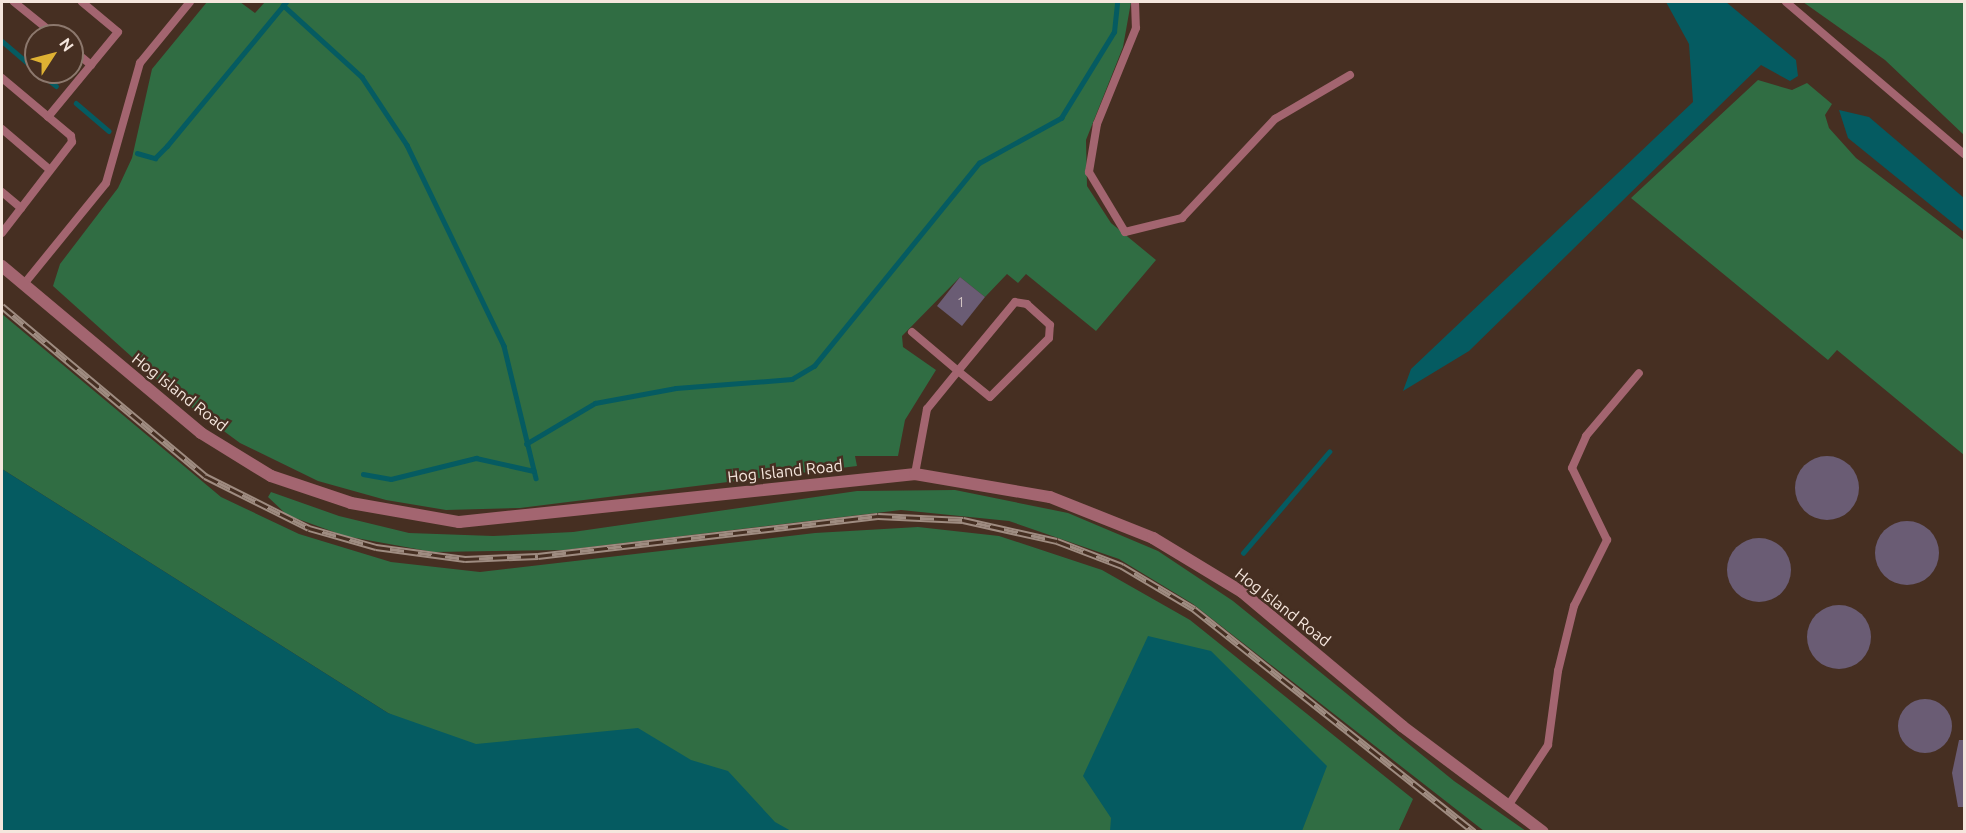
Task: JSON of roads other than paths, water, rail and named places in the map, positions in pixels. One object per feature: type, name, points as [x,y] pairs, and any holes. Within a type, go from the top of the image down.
[{"type":"street","name":"Hog Island Road","points":[[2,266],[201,433],[271,476],[351,503],[459,522],[915,474],[1050,497],[1153,538],[1242,592],[1508,806],[1543,831]]},
{"type":"lane","points":[[14,2],[41,24]]},
{"type":"lane","points":[[48,117],[118,32],[82,2]]},
{"type":"lane","points":[[24,285],[106,183],[140,63],[190,2]]},
{"type":"lane","points":[[1135,2],[1136,28],[1097,124],[1089,172],[1125,232],[1182,218],[1275,119],[1350,75]]},
{"type":"lane","points":[[1786,2],[1965,154]]},
{"type":"lane","points":[[84,59],[91,65]]},
{"type":"lane","points":[[2,78],[48,117],[72,142],[2,233]]},
{"type":"lane","points":[[2,129],[50,170]]},
{"type":"lane","points":[[2,192],[21,208]]},
{"type":"lane","points":[[912,332],[958,371],[990,397],[996,395],[1048,338],[1050,326],[1027,304],[1015,302],[958,371],[927,409],[915,474]]},
{"type":"lane","points":[[1508,806],[1548,745],[1557,671],[1574,606],[1607,540],[1572,468],[1586,436],[1639,373]]},
{"type":"water","points":[[1666,2],[1726,2],[1796,60],[1798,76],[1790,81],[1761,65],[1469,351],[1403,391],[1411,369],[1693,102],[1689,44]]},
{"type":"water","points":[[1839,110],[1869,117],[1964,198],[1964,232],[1848,138]]},
{"type":"water","points":[[2,469],[388,713],[476,744],[638,728],[691,760],[728,771],[775,822],[791,831],[2,831]]},
{"type":"water","points":[[1148,636],[1211,651],[1327,766],[1302,831],[1110,831],[1111,818],[1083,776]]},
{"type":"waterway","points":[[137,153],[155,158],[167,146],[286,2]]},
{"type":"waterway","points":[[526,444],[595,403],[676,388],[792,379],[814,366],[979,163],[1061,118],[1114,32],[1117,2]]},
{"type":"waterway","points":[[283,5],[362,77],[407,145],[504,346],[536,478]]},
{"type":"waterway","points":[[2,41],[24,60]]},
{"type":"waterway","points":[[76,103],[109,131]]},
{"type":"waterway","points":[[1243,553],[1329,452]]},
{"type":"waterway","points":[[363,474],[391,479],[476,458],[534,471]]},
{"type":"railway","points":[[2,306],[205,476],[309,528],[376,547],[465,559],[538,556],[878,516],[963,520],[1057,541],[1122,566],[1194,609],[1474,832]]}]
